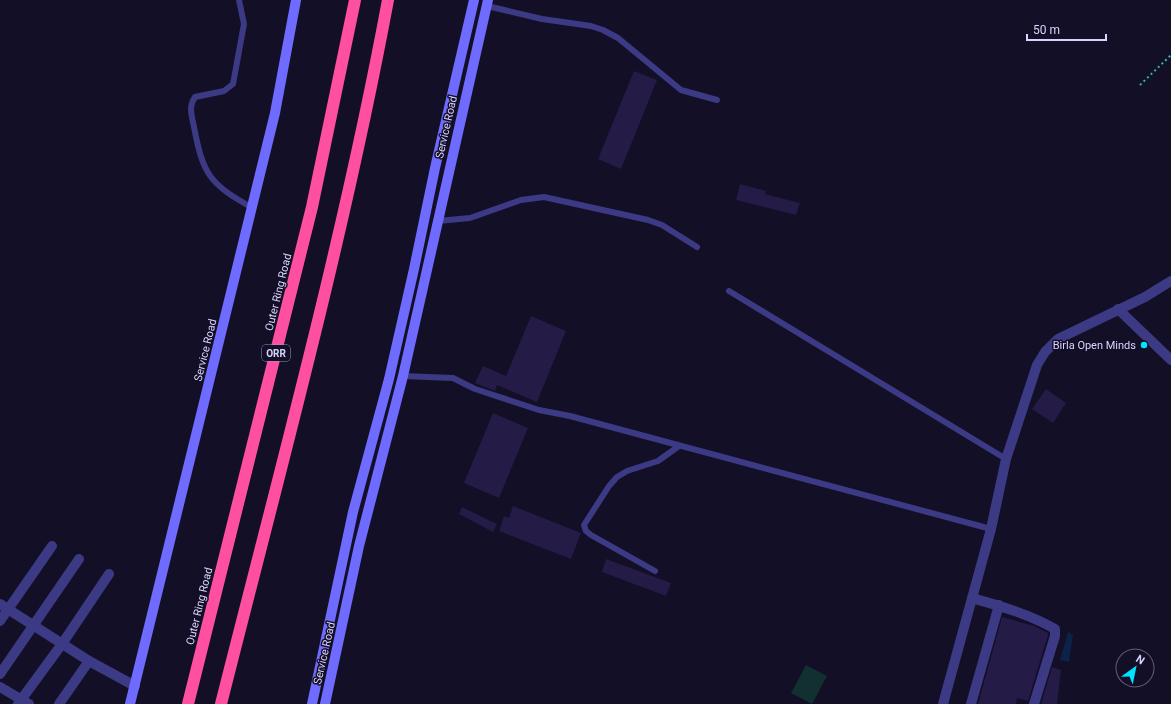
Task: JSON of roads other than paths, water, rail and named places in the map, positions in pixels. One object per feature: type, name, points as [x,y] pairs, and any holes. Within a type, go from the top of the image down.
[{"type":"highway","name":"Outer Ring Road","points":[[188,704],[304,240],[333,114],[355,0]]},
{"type":"highway","points":[[221,704],[332,262],[364,121],[388,0]]},
{"type":"main road","name":"Service Road","points":[[130,704],[275,113],[296,0]]},
{"type":"main road","points":[[312,704],[353,512],[391,372],[435,168],[474,0]]},
{"type":"main road","name":"Service Road","points":[[325,704],[366,517],[403,376],[487,3]]},
{"type":"street","points":[[943,704],[990,529],[1006,459],[1037,365],[1045,352],[1058,340],[1118,309],[1145,297],[1171,281]]},
{"type":"street","points":[[1118,309],[1171,360]]},
{"type":"street","points":[[0,621],[4,606],[52,546]]},
{"type":"street","points":[[0,674],[35,626],[79,559]]},
{"type":"street","points":[[0,687],[23,703],[109,574]]},
{"type":"street","points":[[972,598],[999,605],[1043,622],[1055,629],[1055,636],[1034,704]]},
{"type":"street","points":[[972,704],[999,605]]},
{"type":"street","points":[[4,606],[89,661],[135,686]]},
{"type":"street","points":[[59,704],[89,661]]},
{"type":"lane","points":[[239,0],[244,24],[233,84],[224,91],[195,97],[190,107],[200,157],[204,168],[221,188],[252,208]]},
{"type":"lane","points":[[487,3],[542,19],[591,26],[603,30],[618,38],[682,90],[717,100]]},
{"type":"lane","points":[[438,221],[470,218],[521,200],[544,197],[648,220],[662,225],[697,247]]},
{"type":"lane","points":[[730,291],[1006,459]]},
{"type":"lane","points":[[403,376],[453,378],[476,389],[539,410],[570,416],[990,529]]},
{"type":"lane","points":[[655,571],[591,535],[586,531],[584,525],[609,486],[617,477],[628,470],[658,460],[679,446]]},
{"type":"water","points":[[1068,632],[1073,635],[1069,662],[1060,660]]},
{"type":"place","name":"Birla Open Minds","points":[[1144,345]]}]
